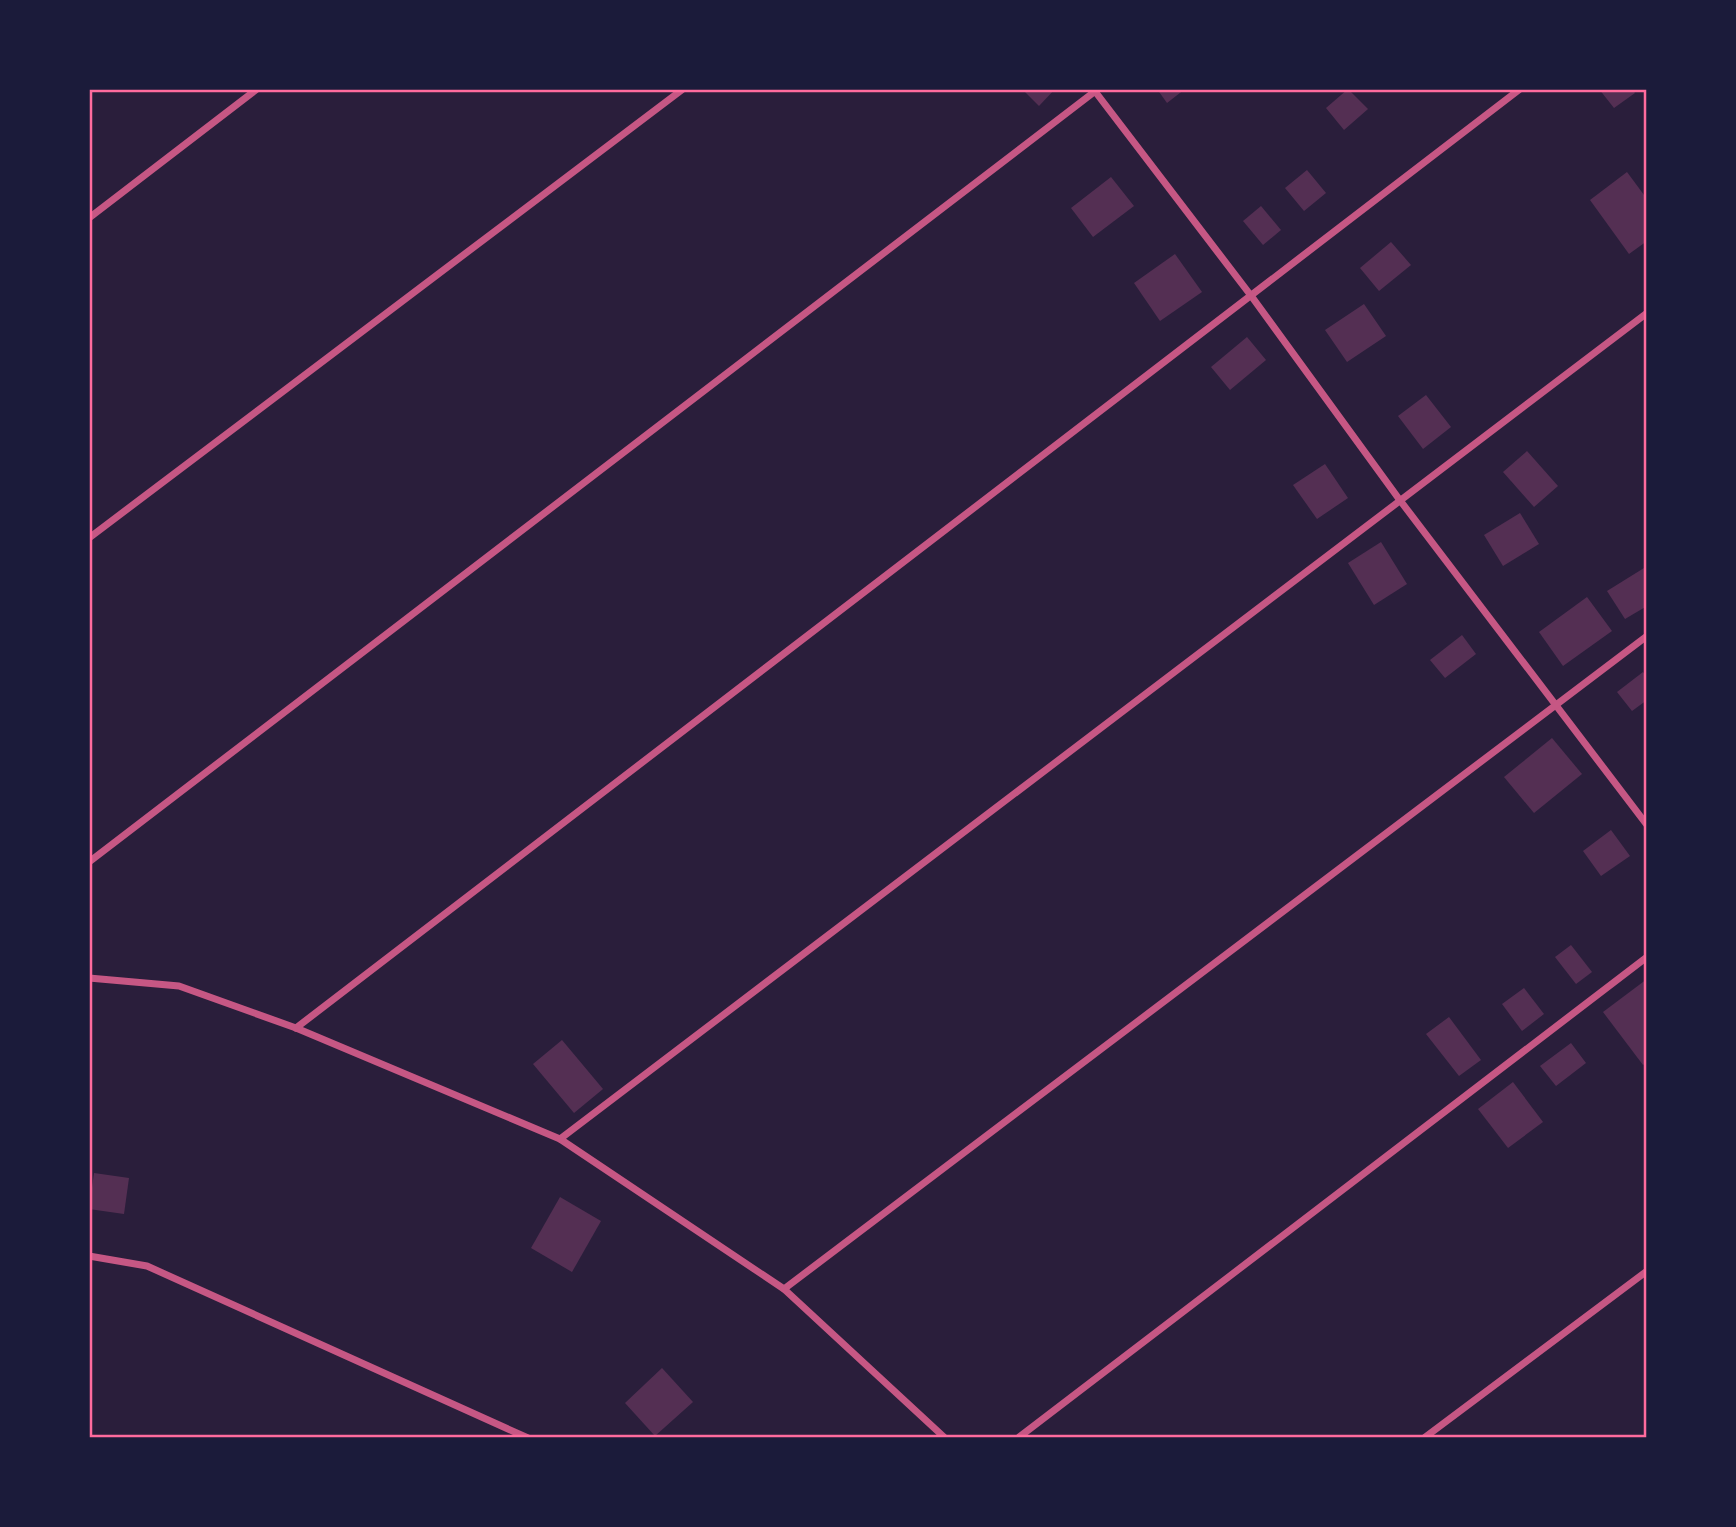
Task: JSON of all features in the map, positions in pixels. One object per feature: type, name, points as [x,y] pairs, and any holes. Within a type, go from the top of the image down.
[{"type":"street","points":[[89,218],[257,89]]},
{"type":"street","points":[[89,538],[683,89]]},
{"type":"street","points":[[296,1028],[1520,89]]},
{"type":"street","points":[[89,862],[1095,90],[1252,297],[1399,499],[1647,825]]},
{"type":"street","points":[[560,1139],[1647,313]]},
{"type":"street","points":[[784,1289],[1647,636]]},
{"type":"street","points":[[1018,1438],[1647,957]]},
{"type":"street","points":[[89,978],[179,986],[296,1028],[560,1139],[784,1289],[945,1438]]},
{"type":"street","points":[[89,1256],[147,1266],[528,1438]]},
{"type":"street","points":[[1424,1438],[1647,1271]]},
{"type":"shaded area","points":[[89,89],[1647,89],[1647,1438],[89,1438]]},
{"type":"building","points":[[1022,89],[1055,89],[1039,106]]},
{"type":"building","points":[[1157,89],[1185,89],[1167,103]]},
{"type":"building","points":[[1348,89],[1368,109],[1344,130],[1326,108]]},
{"type":"building","points":[[1599,89],[1632,89],[1635,93],[1614,108]]},
{"type":"building","points":[[1307,170],[1326,193],[1304,211],[1285,188]]},
{"type":"building","points":[[1627,172],[1647,199],[1647,241],[1629,254],[1590,200]]},
{"type":"building","points":[[1111,177],[1134,206],[1093,237],[1071,208]]},
{"type":"building","points":[[1261,206],[1281,230],[1263,245],[1243,221]]},
{"type":"building","points":[[1391,242],[1411,265],[1379,291],[1360,268]]},
{"type":"building","points":[[1175,254],[1202,292],[1160,321],[1134,283]]},
{"type":"building","points":[[1364,304],[1386,336],[1347,362],[1325,330]]},
{"type":"building","points":[[1247,337],[1266,360],[1230,390],[1211,367]]},
{"type":"building","points":[[1426,395],[1451,427],[1423,449],[1398,416]]},
{"type":"building","points":[[1527,451],[1558,486],[1534,507],[1503,472]]},
{"type":"building","points":[[1325,464],[1348,498],[1317,519],[1293,485]]},
{"type":"building","points":[[1520,513],[1539,544],[1503,566],[1484,535]]},
{"type":"building","points":[[1381,542],[1407,584],[1374,605],[1348,563]]},
{"type":"building","points":[[1644,568],[1647,606],[1625,619],[1607,591]]},
{"type":"building","points":[[1587,597],[1612,631],[1563,666],[1539,632]]},
{"type":"building","points":[[1462,635],[1476,654],[1445,678],[1430,660]]},
{"type":"building","points":[[1643,672],[1647,678],[1647,700],[1632,711],[1617,692]]},
{"type":"building","points":[[1552,738],[1582,774],[1534,813],[1504,777]]},
{"type":"building","points":[[1611,830],[1630,856],[1601,876],[1583,851]]},
{"type":"building","points":[[1571,945],[1592,972],[1576,984],[1555,957]]},
{"type":"building","points":[[1647,979],[1647,1062],[1643,1065],[1603,1012]]},
{"type":"building","points":[[1524,988],[1544,1014],[1522,1031],[1502,1004]]},
{"type":"building","points":[[1449,1017],[1481,1060],[1459,1076],[1426,1034]]},
{"type":"building","points":[[562,1040],[603,1089],[574,1113],[533,1064]]},
{"type":"building","points":[[1571,1043],[1586,1063],[1556,1086],[1540,1066]]},
{"type":"building","points":[[1513,1082],[1543,1122],[1508,1148],[1478,1109]]},
{"type":"building","points":[[94,1173],[129,1178],[124,1214],[89,1209]]},
{"type":"building","points":[[560,1197],[601,1221],[572,1272],[531,1248]]},
{"type":"building","points":[[662,1368],[693,1402],[655,1436],[625,1403]]}]
